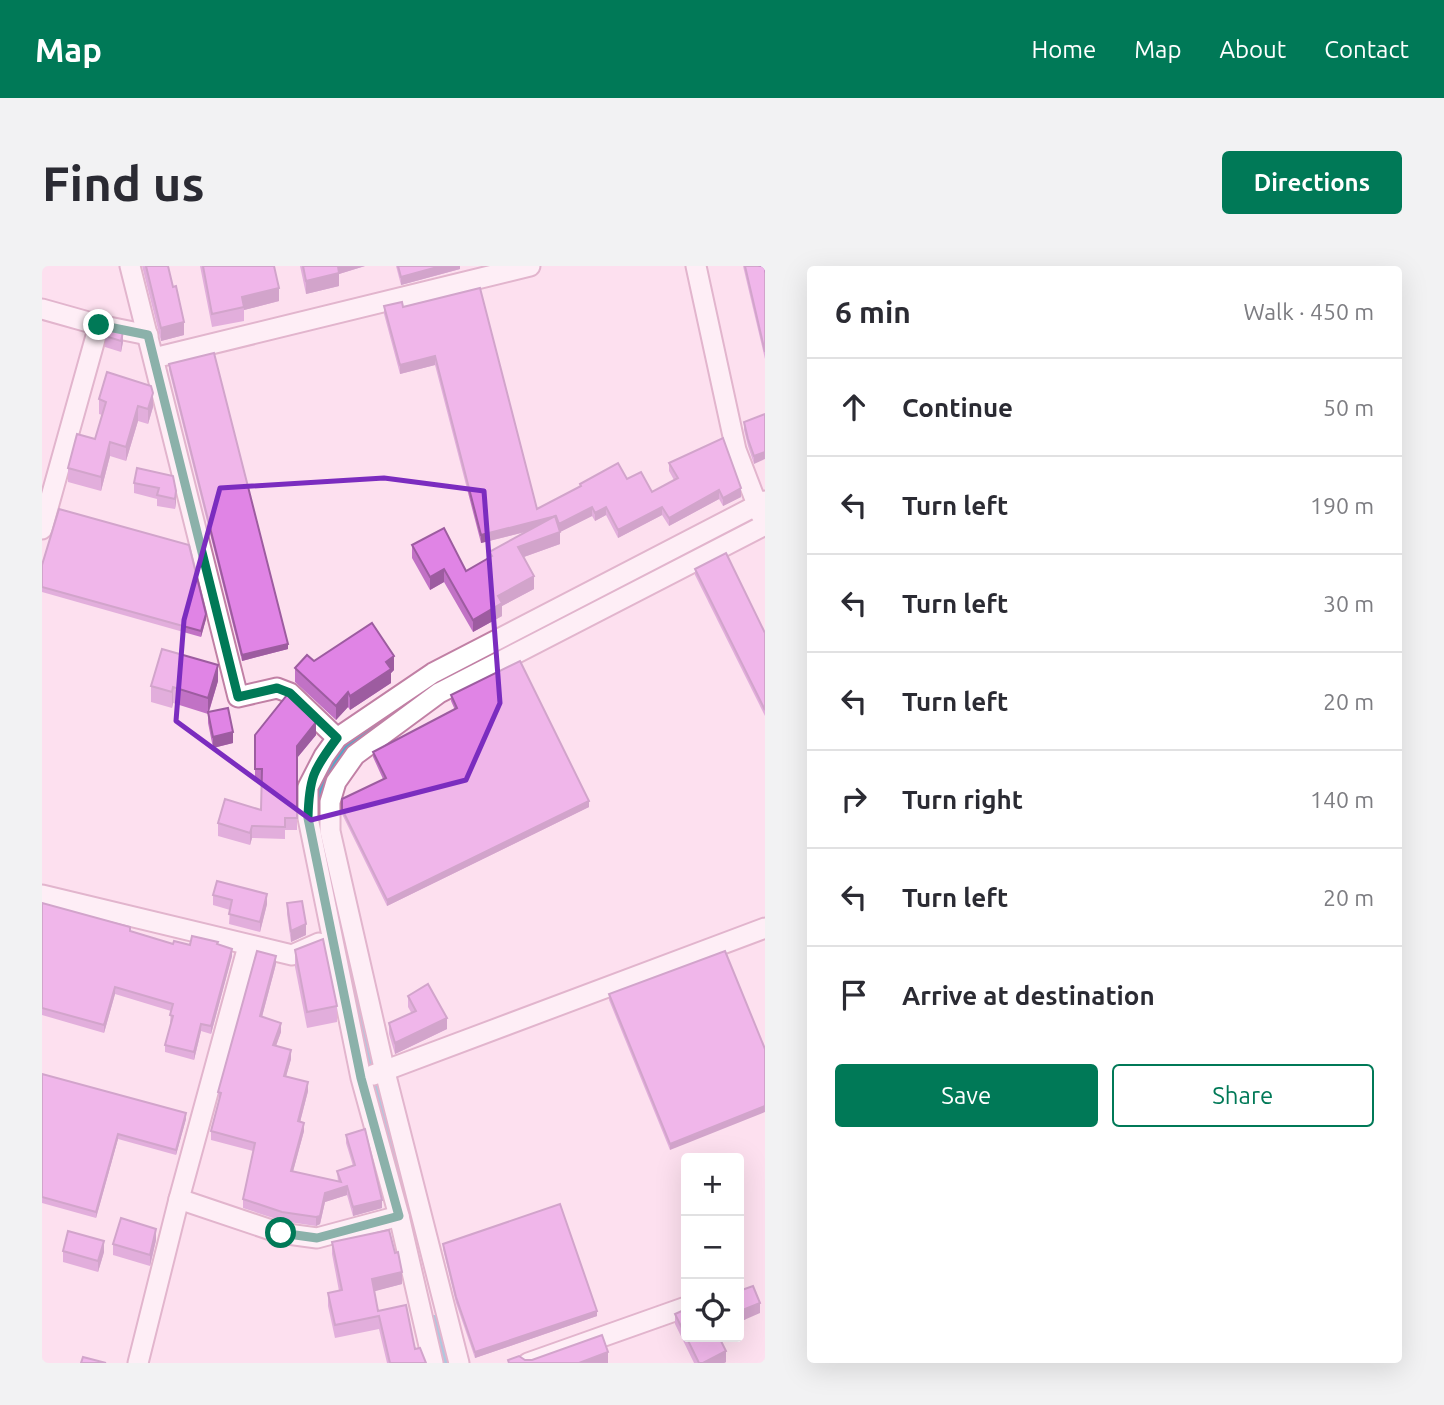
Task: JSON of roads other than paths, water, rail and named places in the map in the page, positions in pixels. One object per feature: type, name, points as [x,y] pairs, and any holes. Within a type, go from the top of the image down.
[{"type":"street","points":[[130,266],[238,697],[277,688],[290,693],[337,738]]},
{"type":"street","points":[[153,358],[530,266]]},
{"type":"street","points":[[696,266],[736,450],[762,513]]},
{"type":"street","points":[[42,309],[148,335]]},
{"type":"street","points":[[42,529],[99,325]]},
{"type":"street","points":[[459,1363],[385,1072],[330,831],[327,773],[337,738],[433,673],[762,513]]},
{"type":"street","points":[[433,1363],[399,1216],[361,1078],[308,818],[308,787],[439,693],[762,513]]},
{"type":"street","points":[[42,895],[292,955],[332,937]]},
{"type":"street","points":[[361,1078],[385,1072],[765,928]]},
{"type":"street","points":[[138,1363],[179,1199],[248,946]]},
{"type":"street","points":[[179,1199],[281,1233],[317,1238],[399,1216]]},
{"type":"street","points":[[528,1363],[681,1309]]},
{"type":"waterway","points":[[317,823],[318,800],[332,765],[357,738],[407,701]]},
{"type":"waterway","points":[[339,925],[408,1215]]},
{"type":"waterway","points":[[434,1324],[443,1363]]}]
